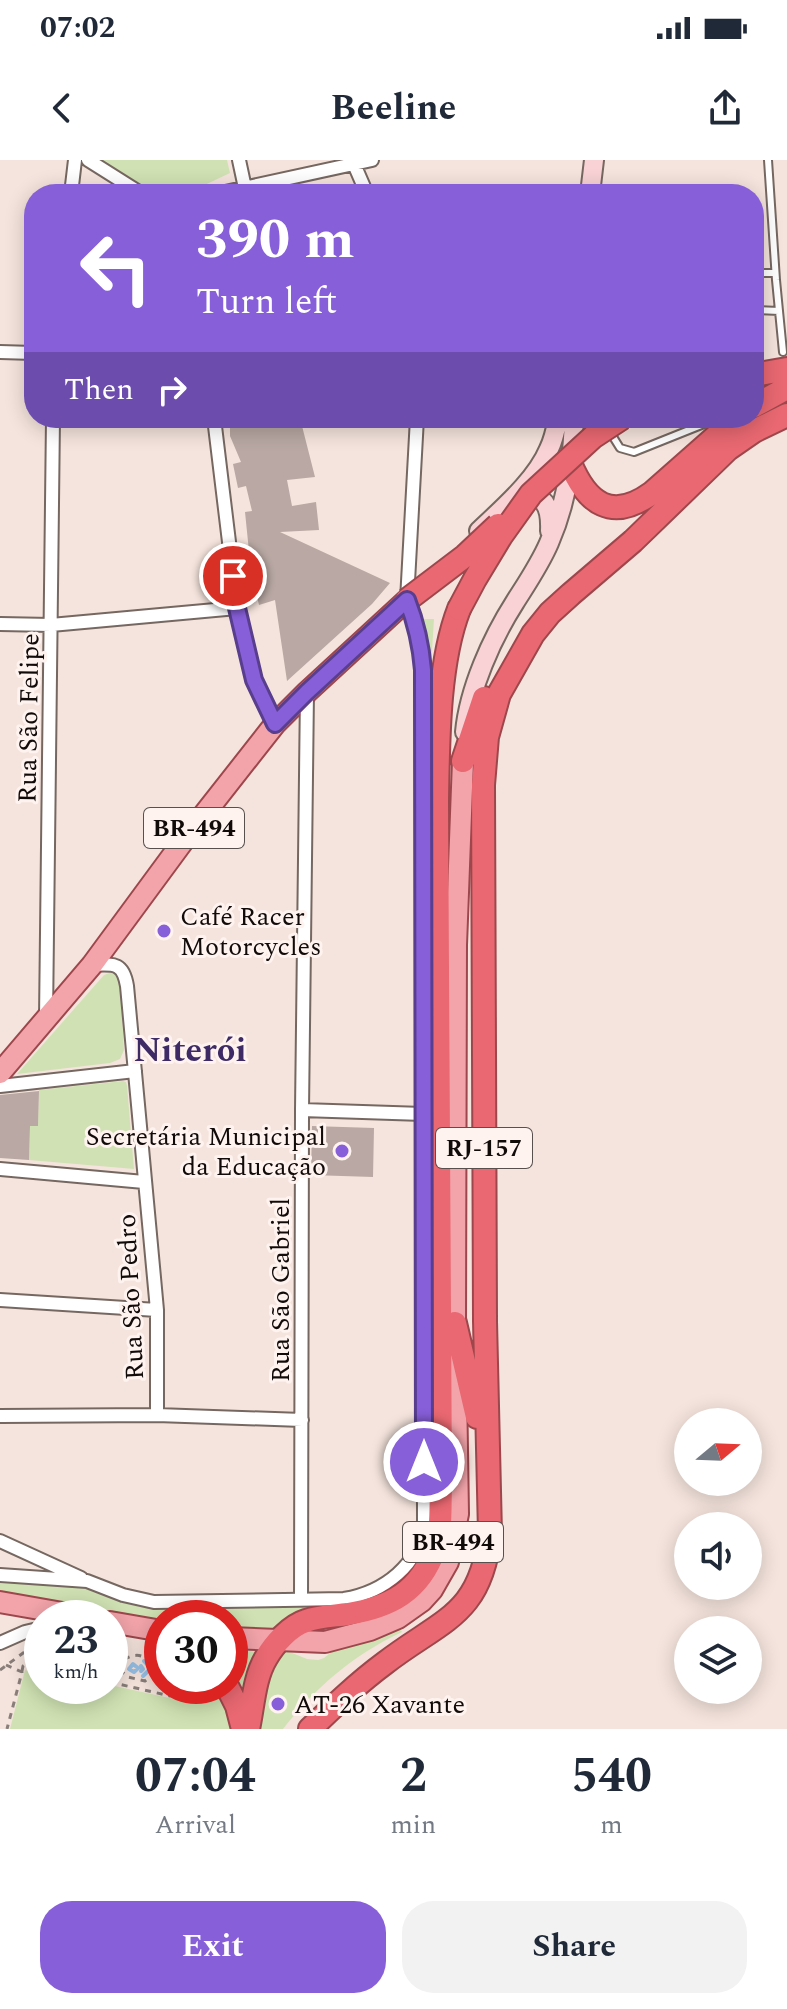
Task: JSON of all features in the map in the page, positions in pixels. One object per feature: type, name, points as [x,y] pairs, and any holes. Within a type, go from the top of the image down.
[{"type":"highway","points":[[764,371],[785,361]]},
{"type":"highway","points":[[764,400],[787,388]]},
{"type":"highway","name":"RJ-157","points":[[764,426],[787,415]]},
{"type":"highway","points":[[407,600],[465,556],[521,497],[607,428]]},
{"type":"highway","points":[[570,463],[577,480],[596,502],[624,507],[638,503],[652,493],[726,428]]},
{"type":"highway","name":"RJ-157","points":[[310,1729],[367,1677],[446,1622],[466,1603],[479,1578],[488,1548],[483,785],[487,737],[499,694],[533,634],[550,613],[633,541],[728,449],[760,428]]},
{"type":"highway","name":"BR-494","points":[[279,1641],[303,1621],[393,1602],[423,1574],[436,1548],[441,1488],[437,801],[440,732],[450,632],[459,609],[521,497]]},
{"type":"highway","points":[[463,761],[479,707],[492,680],[508,658],[533,634]]},
{"type":"highway","points":[[455,1323],[487,1457]]},
{"type":"highway","points":[[245,1729],[262,1667],[279,1641]]},
{"type":"highway","points":[[236,1704],[245,1729]]},
{"type":"main road","name":"BR-494","points":[[0,1073],[92,965],[275,724],[407,600]]},
{"type":"main road","name":"BR-494","points":[[248,1639],[325,1642],[370,1630],[410,1610],[432,1590],[448,1562],[458,1514],[456,945],[463,761]]},
{"type":"main road","points":[[0,1602],[24,1606]]},
{"type":"street","points":[[72,184],[75,160]]},
{"type":"street","points":[[88,160],[126,184]]},
{"type":"street","points":[[239,160],[244,184]]},
{"type":"street","points":[[263,184],[372,160]]},
{"type":"street","points":[[591,184],[594,160]]},
{"type":"street","points":[[354,164],[363,184]]},
{"type":"street","points":[[0,352],[24,353]]},
{"type":"street","name":"Rua São Felipe","points":[[46,1018],[53,428]]},
{"type":"street","points":[[215,428],[237,608],[254,680],[275,724]]},
{"type":"street","points":[[0,1541],[87,1581],[123,1595],[154,1602],[356,1597],[393,1578],[408,1566],[420,1546],[424,1523],[423,670],[421,645],[407,600],[416,428]]},
{"type":"street","points":[[521,497],[549,450],[555,428]]},
{"type":"street","name":"BR-494","points":[[463,761],[471,698],[479,672],[505,619],[548,545],[565,493],[573,428]]},
{"type":"street","points":[[521,497],[538,498],[545,502],[551,527],[548,545]]},
{"type":"street","points":[[0,624],[51,625],[237,608]]},
{"type":"street","name":"Rua São Gabriel","points":[[301,1600],[307,692]]},
{"type":"street","name":"Rua São Pedro","points":[[92,965],[113,964],[120,967],[127,986],[157,1310],[157,1415]]},
{"type":"street","points":[[0,1086],[135,1071]]},
{"type":"street","points":[[302,1110],[423,1114]]},
{"type":"street","points":[[0,1169],[144,1182]]},
{"type":"street","points":[[0,1300],[157,1310]]},
{"type":"street","points":[[0,1416],[157,1415],[302,1420]]},
{"type":"street","points":[[0,1575],[87,1581]]},
{"type":"street","points":[[0,1643],[24,1632]]},
{"type":"lane","points":[[768,160],[775,273],[785,361]]},
{"type":"lane","points":[[764,273],[775,273]]},
{"type":"lane","points":[[764,310],[779,311]]},
{"type":"lane","points":[[608,428],[620,448],[634,452],[694,428]]},
{"type":"path","points":[[0,1670],[24,1650]]},
{"type":"path","points":[[6,1665],[22,1672]]},
{"type":"path","points":[[7,1729],[24,1665]]},
{"type":"path","points":[[128,1677],[144,1681]]},
{"type":"path","points":[[134,1688],[137,1679]]},
{"type":"path","points":[[128,1686],[144,1690]]},
{"type":"green space","points":[[101,160],[227,160],[230,173],[207,184],[140,184]]},
{"type":"green space","points":[[424,619],[434,619],[428,715],[434,1520],[412,1582],[270,1639],[248,1637],[248,1604],[355,1601],[380,1592],[408,1573],[426,1539]]},
{"type":"green space","points":[[112,972],[120,981],[124,1050],[120,1059],[110,1063],[17,1074],[104,975]]},
{"type":"green space","points":[[123,1081],[127,1086],[134,1169],[29,1160],[30,1126],[38,1126],[39,1090]]},
{"type":"green space","points":[[0,1581],[76,1585],[114,1600],[24,1600],[24,1603],[0,1598]]},
{"type":"green space","points":[[128,1604],[144,1607],[144,1626],[128,1622]]},
{"type":"green space","points":[[399,1627],[402,1632],[367,1651],[322,1686],[283,1729],[258,1729],[276,1657],[285,1650],[318,1660],[335,1649]]},
{"type":"green space","points":[[248,1651],[259,1652],[248,1693]]},
{"type":"green space","points":[[24,1674],[24,1704],[128,1704],[128,1689],[144,1692],[144,1704],[226,1704],[232,1729],[10,1729]]},
{"type":"building","points":[[230,428],[303,428],[315,477],[287,480],[292,506],[316,502],[319,530],[280,532],[390,583],[372,604],[287,681],[275,600],[259,605],[251,571],[245,512],[252,511],[246,486],[238,488],[233,464],[241,462],[230,436]]},
{"type":"building","points":[[39,1091],[38,1126],[30,1126],[29,1160],[0,1158],[0,1095]]},
{"type":"building","name":"Secretária Municipal da Educação","points":[[312,1126],[374,1128],[373,1177],[311,1175]]},
{"type":"waterway","points":[[133,1664],[138,1668],[134,1672],[129,1669],[133,1664]]},
{"type":"waterway","points":[[141,1666],[141,1671]]},
{"type":"place","name":"Café Racer Motorcycles","points":[[164,931]]},
{"type":"place","name":"Secretária Municipal da Educação","points":[[342,1151]]},
{"type":"place","name":"AT-26 Xavante","points":[[278,1704]]},
{"type":"district","name":"Niterói","points":[[190,1049]]},
{"type":"route","points":[[233,576],[237,608],[254,680],[275,724],[407,600],[421,645],[424,1462]]}]
